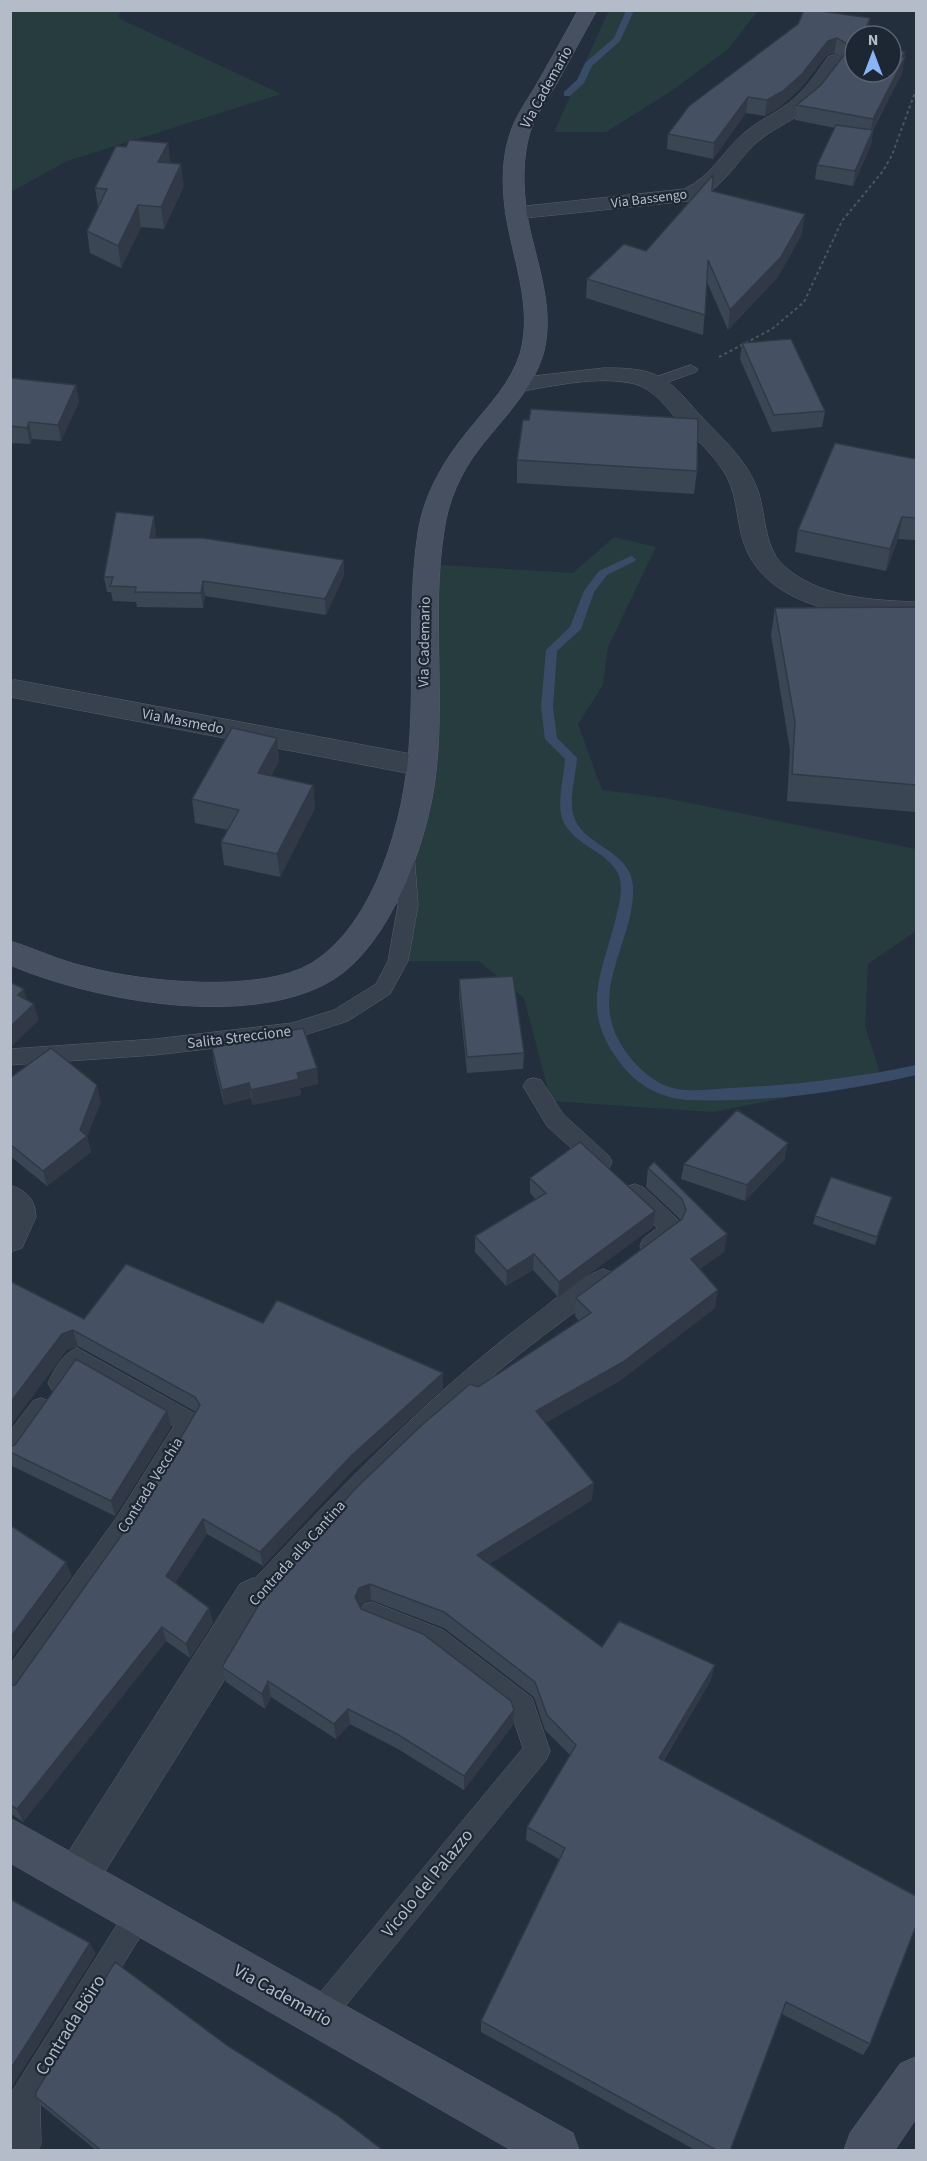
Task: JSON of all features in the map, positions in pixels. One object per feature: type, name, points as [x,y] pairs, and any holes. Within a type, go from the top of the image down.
[{"type":"street","name":"Via Cademario","points":[[10,952],[73,977],[109,987],[194,993],[256,991],[294,984],[335,963],[360,939],[392,878],[414,815],[422,766],[426,564],[431,526],[438,502],[468,447],[517,385],[530,357],[538,316],[516,213],[515,171],[523,126],[588,10]]},
{"type":"street","name":"Via Bassengo","points":[[516,213],[688,195],[701,190],[719,177],[753,135],[785,116],[814,92],[825,80],[835,61]]},
{"type":"street","points":[[517,385],[596,375],[652,382],[725,454],[744,487],[761,554],[780,577],[822,597],[856,606],[916,610]]},
{"type":"street","name":"Via Masmedo","points":[[15,689],[422,766]]},
{"type":"street","points":[[10,1199],[18,1206],[19,1216],[10,1238]]},
{"type":"street","name":"Contrada alla Cantina","points":[[77,1878],[254,1597]]},
{"type":"street","name":"Via Cademario","points":[[10,1839],[556,2151]]},
{"type":"street","points":[[867,2151],[916,2080]]},
{"type":"lane","points":[[652,382],[691,369]]},
{"type":"lane","name":"Salita Streccione","points":[[10,1057],[155,1047],[292,1031],[341,1016],[383,989],[398,961],[408,905],[404,847]]},
{"type":"lane","name":"Contrada alla Cantina","points":[[254,1597],[377,1466],[459,1392],[560,1309],[666,1236],[670,1230],[669,1225],[555,1120],[534,1086]]},
{"type":"lane","name":"Contrada Vecchia","points":[[10,1451],[77,1358],[189,1422],[126,1525],[54,1630],[10,1688]]},
{"type":"lane","name":"Vicolo del Palazzo","points":[[319,2016],[452,1851],[537,1751],[523,1707],[434,1639],[372,1614]]},
{"type":"lane","name":"Contrada Böiro","points":[[28,2148],[25,2097],[140,1914]]},
{"type":"path","points":[[691,369],[740,348],[772,329],[804,302],[842,221],[892,155],[916,90]]},
{"type":"green space","points":[[609,10],[758,11],[728,49],[670,92],[606,132],[554,132]]},
{"type":"green space","points":[[11,11],[121,11],[118,18],[281,94],[67,161],[11,192]]},
{"type":"green space","points":[[614,537],[656,547],[608,647],[603,685],[578,724],[602,790],[665,798],[916,849],[916,931],[868,964],[865,1026],[882,1079],[713,1112],[551,1101],[524,998],[479,961],[398,961],[426,564],[573,573]]},
{"type":"building","points":[[804,10],[870,18],[868,24],[843,24],[843,42],[837,38],[828,41],[802,74],[783,91],[767,100],[748,97],[714,143],[668,134],[689,106],[798,24]]},
{"type":"building","points":[[843,56],[843,84],[891,84],[873,119],[797,105],[821,85]]},
{"type":"building","points":[[836,125],[873,130],[855,171],[817,165]]},
{"type":"building","points":[[129,140],[168,143],[158,162],[181,164],[161,207],[138,205],[118,246],[87,231],[107,189],[95,188],[116,146],[126,147]]},
{"type":"building","points":[[713,175],[712,191],[805,214],[781,257],[730,310],[708,260],[705,315],[587,279],[624,244],[646,251]]},
{"type":"building","points":[[791,339],[825,411],[774,415],[742,343]]},
{"type":"building","points":[[10,378],[76,385],[58,425],[29,422],[27,428],[10,426]]},
{"type":"building","points":[[531,409],[698,419],[697,471],[517,460],[523,420],[529,420]]},
{"type":"building","points":[[835,443],[916,459],[916,518],[902,517],[890,549],[798,530]]},
{"type":"building","points":[[116,512],[154,516],[150,538],[203,538],[344,560],[325,599],[203,581],[201,593],[135,592],[136,587],[110,586],[113,577],[104,577]]},
{"type":"building","points":[[916,607],[916,785],[792,774],[795,722],[775,608]]},
{"type":"building","points":[[232,728],[277,738],[258,773],[313,785],[277,854],[221,842],[239,810],[192,799]]},
{"type":"building","points":[[513,976],[524,1053],[467,1057],[459,979]]},
{"type":"building","points":[[10,982],[24,989],[18,995],[34,1004],[10,1027]]},
{"type":"building","points":[[303,1028],[317,1068],[297,1073],[299,1079],[251,1090],[249,1083],[222,1090],[212,1048]]},
{"type":"building","points":[[51,1048],[97,1085],[80,1130],[87,1136],[43,1171],[10,1144],[10,1078]]},
{"type":"building","points":[[737,1110],[788,1143],[747,1185],[684,1164]]},
{"type":"building","points":[[580,1142],[655,1211],[559,1282],[534,1254],[507,1271],[475,1236],[546,1193],[530,1178]]},
{"type":"building","points":[[654,1162],[727,1234],[691,1259],[718,1290],[623,1362],[536,1411],[594,1483],[477,1555],[602,1647],[619,1621],[715,1665],[659,1758],[916,1896],[916,1926],[870,2044],[786,2002],[730,2151],[718,2151],[481,2021],[565,1848],[527,1827],[576,1745],[547,1715],[535,1682],[444,1612],[370,1584],[359,1588],[355,1597],[361,1609],[423,1634],[511,1701],[514,1710],[464,1776],[397,1734],[348,1709],[334,1724],[268,1681],[262,1694],[222,1667],[273,1581],[356,1488],[423,1424],[470,1384],[478,1387],[591,1313],[576,1298],[682,1219],[686,1210],[682,1199],[648,1168]]},
{"type":"building","points":[[831,1177],[892,1197],[877,1237],[815,1216]]},
{"type":"building","points":[[126,1264],[263,1323],[277,1300],[443,1373],[351,1456],[260,1552],[203,1519],[166,1576],[209,1608],[186,1644],[162,1627],[17,1809],[10,1805],[10,1686],[15,1685],[133,1519],[200,1405],[195,1397],[73,1330],[62,1334],[10,1403],[10,1281],[84,1319]]},
{"type":"building","points":[[76,1359],[167,1411],[111,1501],[10,1452],[10,1447],[15,1445]]},
{"type":"building","points":[[10,1525],[66,1562],[10,1638]]},
{"type":"building","points":[[10,1899],[90,1943],[10,2070]]},
{"type":"building","points":[[115,1962],[228,2046],[337,2115],[384,2151],[102,2151],[36,2097],[36,2092]]},
{"type":"waterway","points":[[567,94],[581,81],[588,65],[617,39],[629,13],[627,10]]},
{"type":"waterway","points":[[631,559],[603,573],[589,591],[575,629],[552,650],[547,707],[551,739],[571,758],[568,817],[581,836],[611,858],[625,875],[626,902],[607,972],[602,1006],[607,1031],[613,1042],[629,1064],[649,1083],[669,1092],[687,1094],[705,1095],[807,1088],[851,1083],[916,1070]]}]
